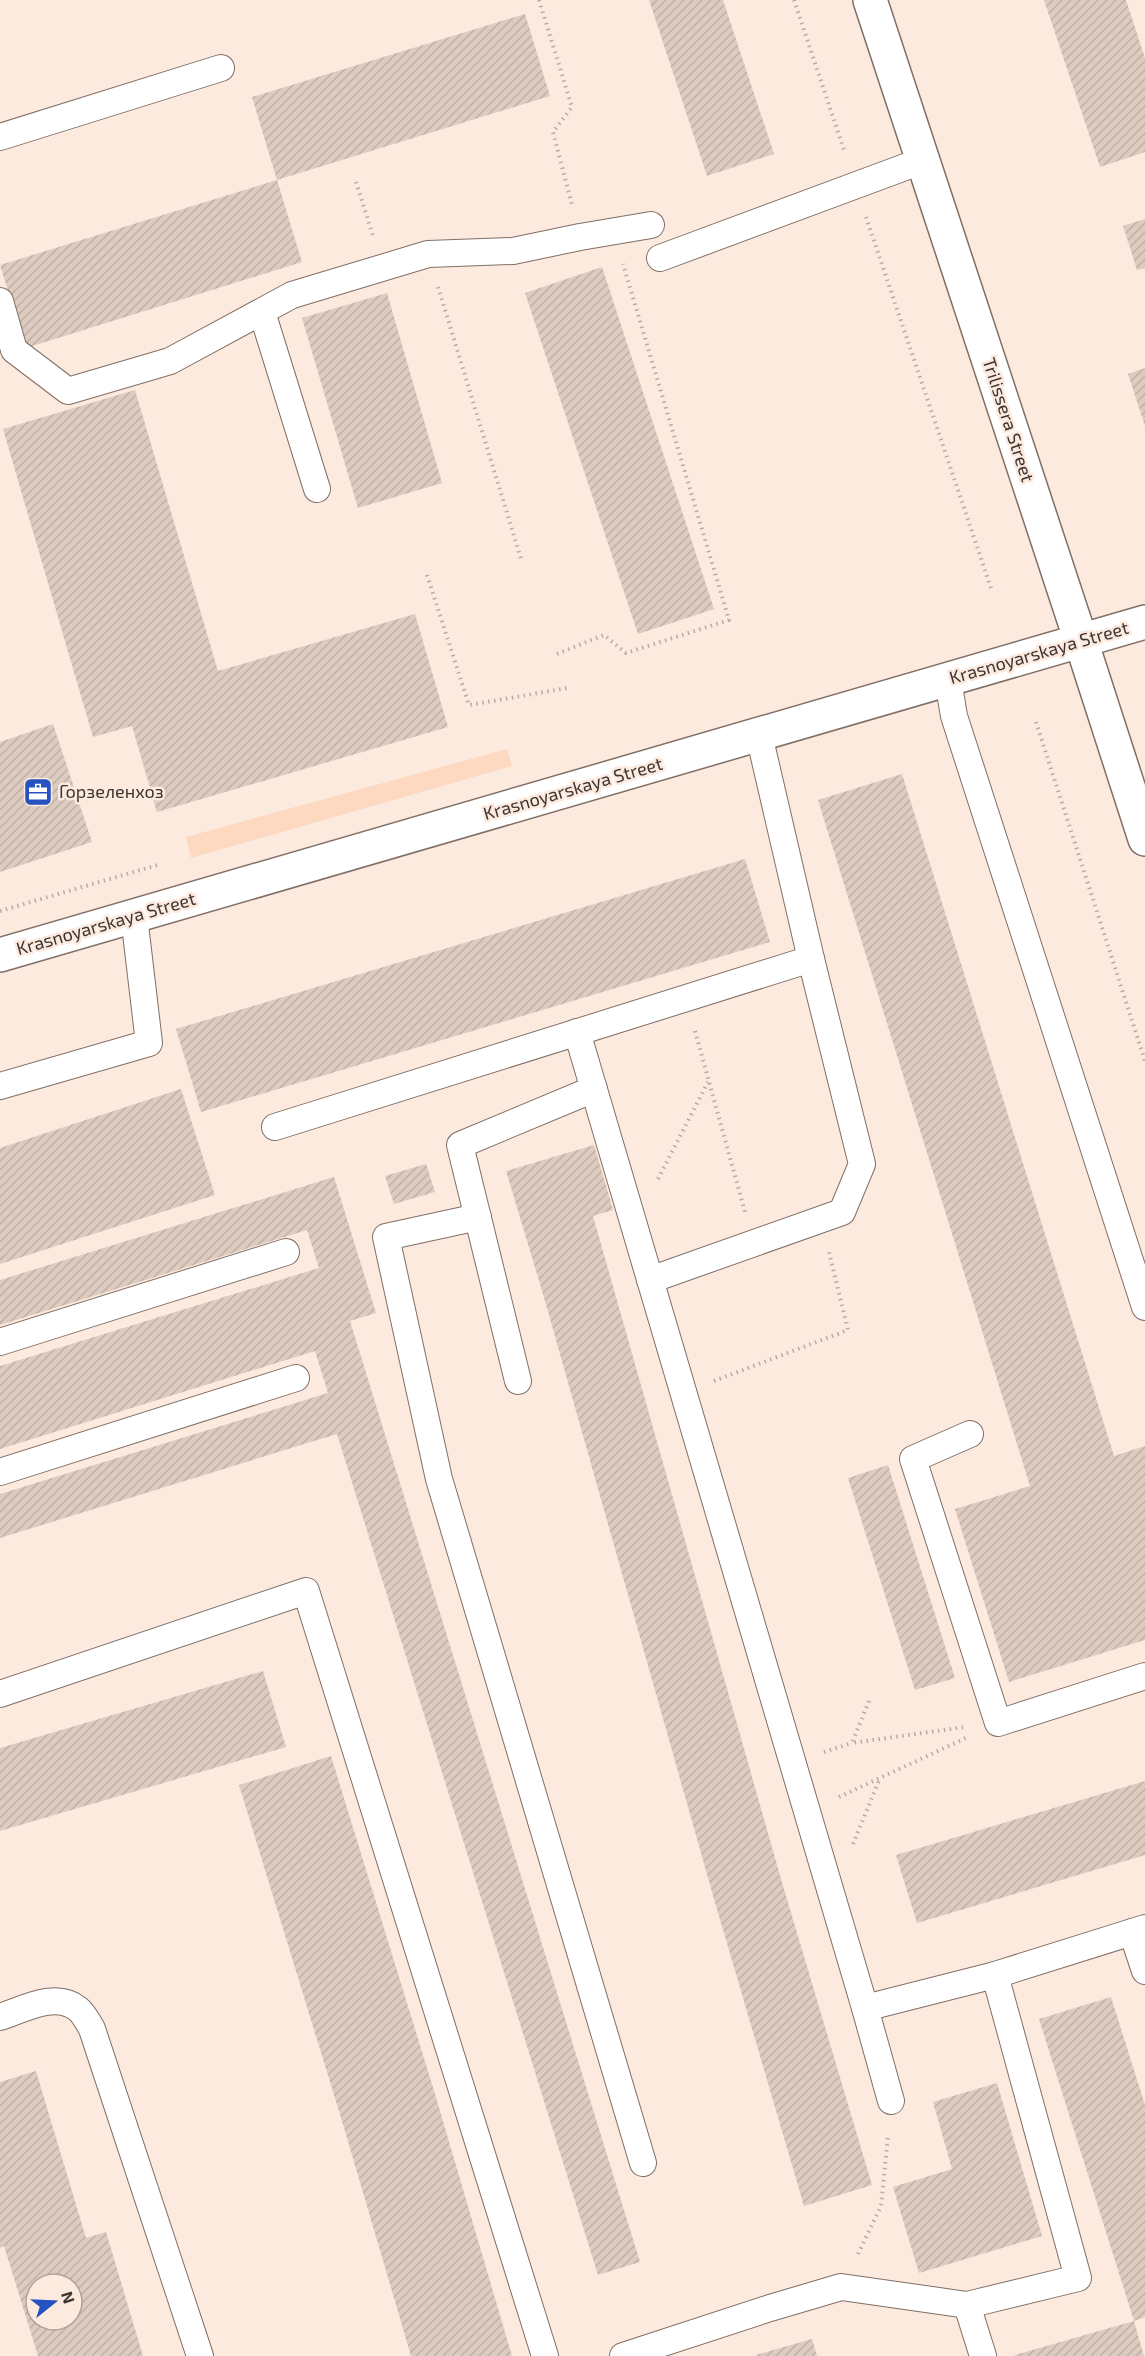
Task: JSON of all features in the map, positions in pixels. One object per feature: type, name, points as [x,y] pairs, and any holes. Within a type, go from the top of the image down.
[{"type":"street","name":"Trilissera Street","points":[[870,0],[1145,839]]},
{"type":"street","name":"Krasnoyarskaya Street","points":[[0,955],[1145,622]]},
{"type":"lane","points":[[0,137],[221,68]]},
{"type":"lane","points":[[660,258],[924,160]]},
{"type":"lane","points":[[0,301],[14,350],[68,391],[170,361],[292,295],[428,254],[513,251],[651,225]]},
{"type":"lane","points":[[262,312],[317,489]]},
{"type":"lane","points":[[948,680],[954,716],[1145,1307]]},
{"type":"lane","points":[[650,1280],[842,1212],[862,1164],[759,735]]},
{"type":"lane","points":[[0,1086],[149,1043],[134,916]]},
{"type":"lane","points":[[275,1127],[811,959]]},
{"type":"lane","points":[[577,1032],[891,2101]]},
{"type":"lane","points":[[518,1381],[460,1145],[594,1089]]},
{"type":"lane","points":[[478,1217],[386,1237],[439,1479],[643,2163]]},
{"type":"lane","points":[[0,1342],[286,1252]]},
{"type":"lane","points":[[0,1472],[296,1378]]},
{"type":"lane","points":[[970,1434],[913,1459],[998,1723],[1145,1676]]},
{"type":"lane","points":[[0,1694],[306,1591],[545,2356]]},
{"type":"lane","points":[[865,2008],[995,1975],[1139,1930],[1145,1971]]},
{"type":"lane","points":[[623,2356],[770,2307],[841,2288],[968,2305],[1078,2278],[995,1975]]},
{"type":"lane","points":[[0,2017],[52,2001],[68,2002],[80,2011],[92,2029],[200,2356]]},
{"type":"lane","points":[[968,2305],[983,2356]]},
{"type":"path","points":[[539,0],[572,107],[553,132],[580,237],[621,257],[729,620],[626,653],[604,635],[557,654]]},
{"type":"path","points":[[794,0],[991,588]]},
{"type":"path","points":[[356,182],[384,268]]},
{"type":"path","points":[[428,254],[522,562]]},
{"type":"path","points":[[427,575],[469,705],[568,688]]},
{"type":"path","points":[[1036,722],[1145,1061]]},
{"type":"path","points":[[0,911],[160,864]]},
{"type":"path","points":[[686,998],[753,1243]]},
{"type":"path","points":[[633,1225],[709,1081]]},
{"type":"path","points":[[683,1393],[848,1330],[821,1219]]},
{"type":"path","points":[[869,1701],[852,1743],[998,1723]]},
{"type":"path","points":[[807,1812],[998,1723]]},
{"type":"path","points":[[832,1895],[880,1778]]},
{"type":"path","points":[[841,2288],[881,2206],[891,2101]]},
{"type":"shaded area","points":[[507,749],[512,766],[191,858],[186,837]]},
{"type":"building","points":[[649,0],[723,0],[774,154],[707,176]]},
{"type":"building","points":[[1044,0],[1126,0],[1145,58],[1145,152],[1100,167]]},
{"type":"building","points":[[525,14],[550,96],[277,180],[252,97]]},
{"type":"building","points":[[277,180],[302,262],[26,348],[0,265]]},
{"type":"building","points":[[1145,219],[1145,268],[1137,270],[1123,226]]},
{"type":"building","points":[[602,267],[714,609],[638,634],[525,293]]},
{"type":"building","points":[[387,293],[442,483],[358,508],[302,318]]},
{"type":"building","points":[[1145,368],[1145,426],[1128,374]]},
{"type":"building","points":[[135,390],[218,671],[415,614],[448,727],[157,812],[132,726],[93,737],[3,429]]},
{"type":"building","name":"Горзеленхоз","points":[[53,724],[92,842],[0,872],[0,742]]},
{"type":"building","points":[[902,774],[1114,1456],[1145,1446],[1145,1640],[1009,1682],[955,1509],[1030,1486],[818,800]]},
{"type":"building","points":[[745,859],[770,942],[201,1112],[176,1029]]},
{"type":"building","points":[[181,1089],[215,1195],[0,1264],[0,1148]]},
{"type":"building","points":[[594,1145],[613,1210],[593,1216],[781,1879],[872,2185],[804,2206],[506,1171]]},
{"type":"building","points":[[426,1164],[435,1192],[394,1204],[385,1176]]},
{"type":"building","points":[[334,1177],[376,1313],[350,1321],[640,2262],[598,2275],[337,1434],[0,1538],[0,1494],[328,1393],[315,1351],[0,1449],[0,1366],[319,1268],[307,1230],[0,1325],[0,1280]]},
{"type":"building","points":[[888,1465],[955,1678],[915,1690],[848,1478]]},
{"type":"building","points":[[263,1671],[286,1747],[0,1831],[0,1748]]},
{"type":"building","points":[[331,1756],[435,2094],[512,2356],[411,2356],[239,1785]]},
{"type":"building","points":[[1145,1781],[1145,1855],[917,1923],[896,1855]]},
{"type":"building","points":[[1111,1997],[1145,2105],[1145,2317],[1134,2321],[1039,2019]]},
{"type":"building","points":[[36,2071],[86,2238],[106,2232],[143,2356],[38,2356],[31,2332],[84,2332],[84,2272],[24,2272],[24,2311],[4,2246],[0,2248],[0,2082]]},
{"type":"building","points":[[997,2083],[1042,2236],[919,2273],[893,2187],[952,2169],[933,2102]]},
{"type":"building","points":[[1134,2321],[1144,2356],[1015,2356],[1015,2355]]},
{"type":"building","points":[[812,2339],[817,2356],[756,2355]]},
{"type":"place","name":"Горзеленхоз","points":[[38,792]]}]
